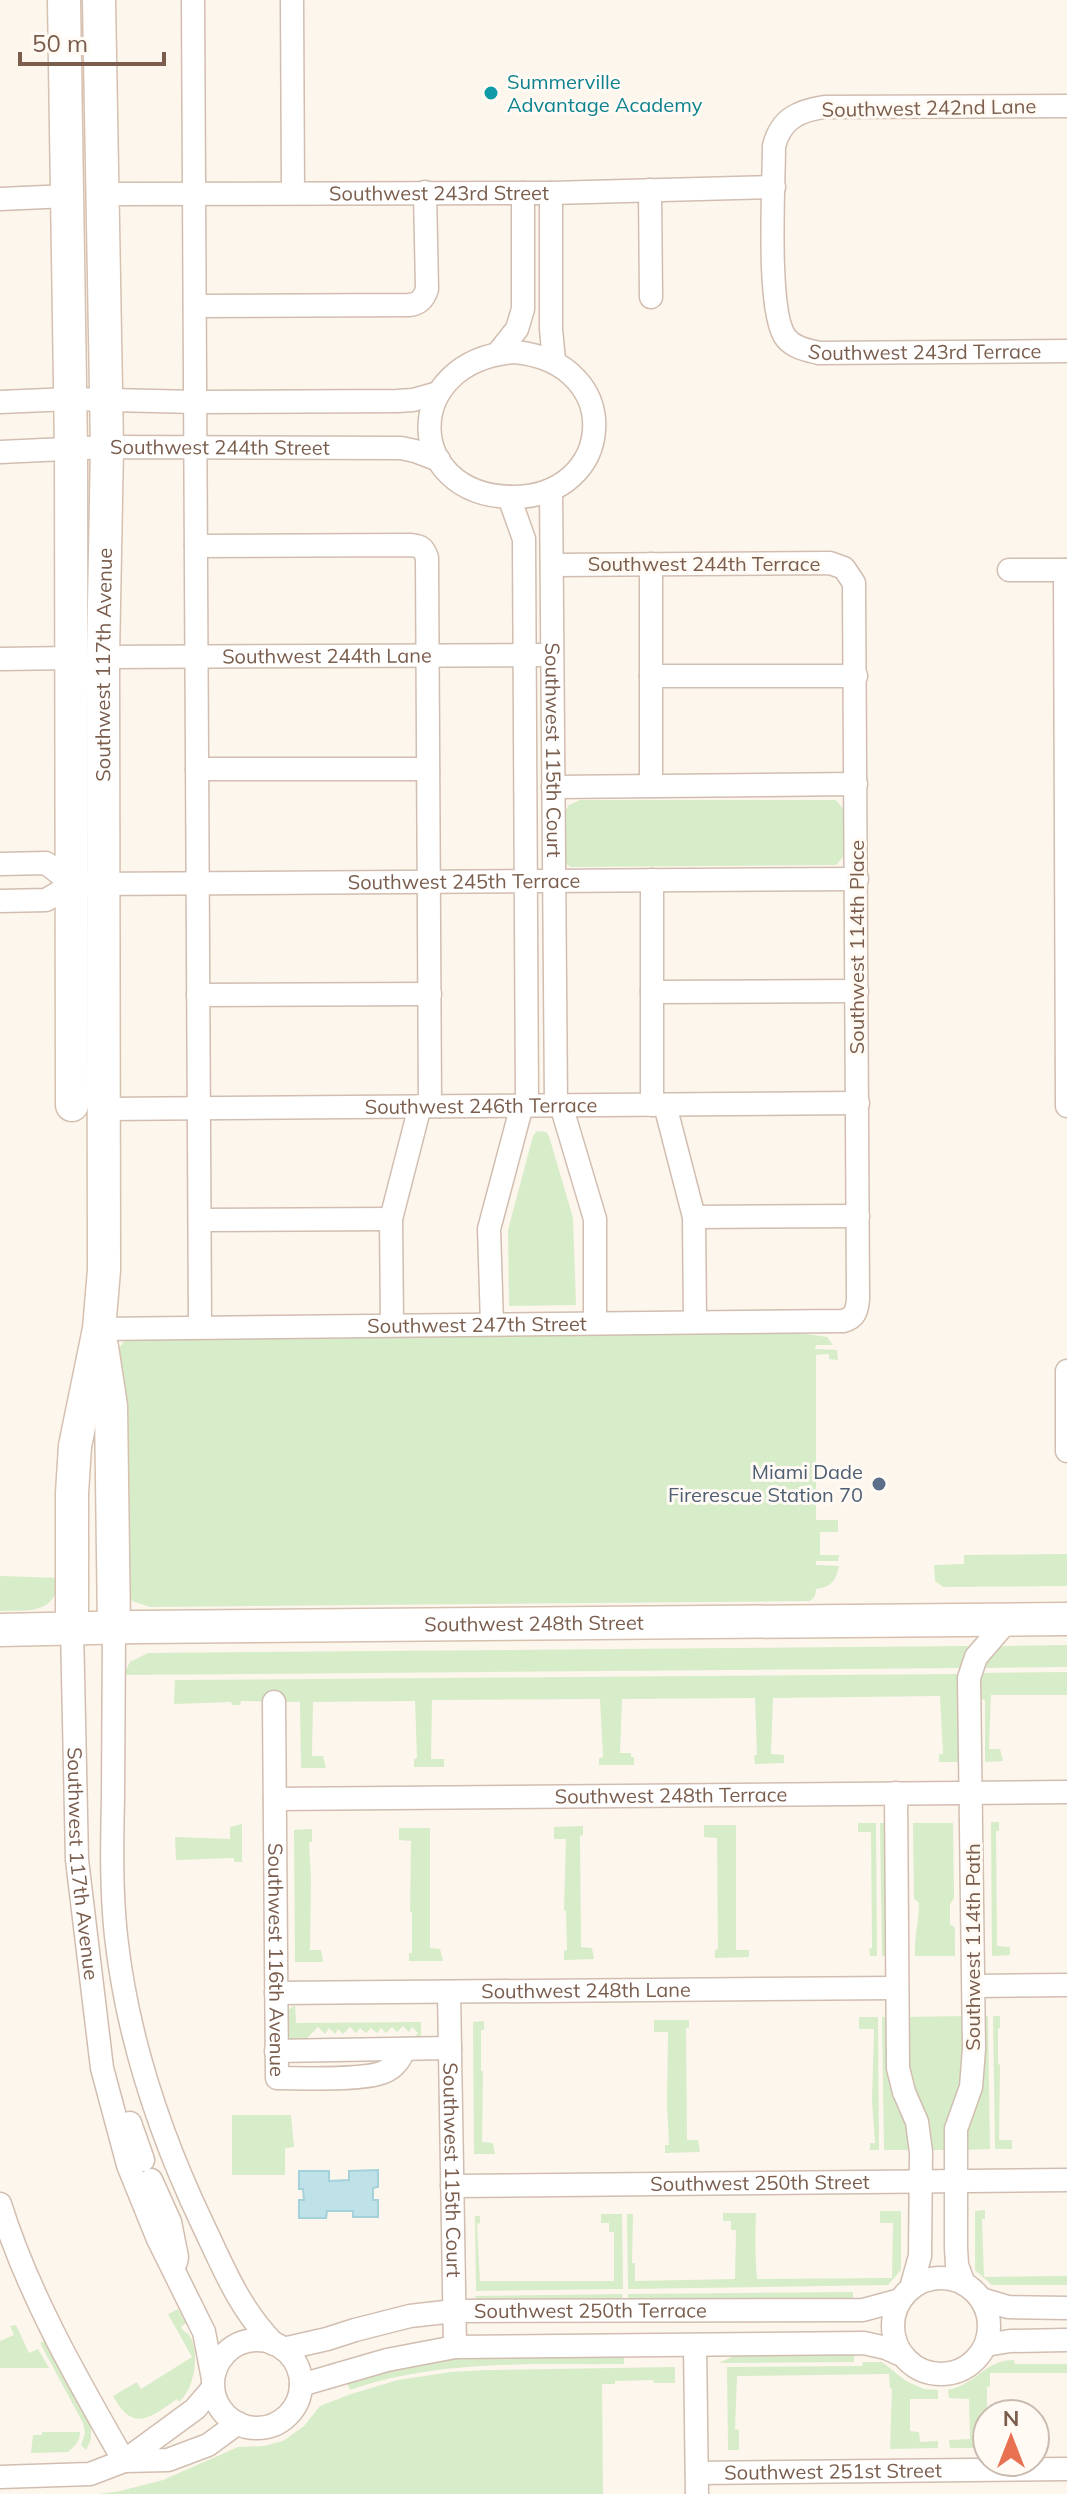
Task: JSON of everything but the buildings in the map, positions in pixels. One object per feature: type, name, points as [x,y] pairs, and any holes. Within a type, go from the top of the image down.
[{"type":"street","name":"Southwest 117th Avenue","points":[[64,0],[71,448],[70,658],[105,1109],[104,1270],[99,1329],[75,1446],[72,1493],[77,1860],[100,2056],[128,2165],[153,2229],[206,2338],[213,2383]]},
{"type":"street","name":"Southwest 117th Avenue","points":[[88,884],[103,657],[107,447],[99,0]]},
{"type":"street","points":[[193,0],[200,1327]]},
{"type":"street","points":[[292,0],[293,193]]},
{"type":"street","name":"Southwest 242nd Lane","points":[[774,187],[774,146],[785,122],[792,116],[824,107],[1067,106]]},
{"type":"street","name":"Southwest 243rd Street","points":[[103,194],[551,193],[774,187]]},
{"type":"street","name":"Southwest 243rd Terrace","points":[[774,187],[774,300],[780,327],[795,346],[819,353],[1067,351]]},
{"type":"street","points":[[650,190],[651,297]]},
{"type":"street","points":[[195,306],[409,305],[420,302],[425,297],[428,277],[425,192]]},
{"type":"street","points":[[498,353],[517,329],[523,309],[523,193]]},
{"type":"street","points":[[551,193],[551,329],[554,361]]},
{"type":"street","points":[[0,199],[68,196]]},
{"type":"street","points":[[498,353],[528,353],[554,361],[580,383],[591,402],[595,420],[592,445],[571,475],[551,490],[509,497],[472,488],[451,474],[431,445],[428,421],[432,404],[449,378],[478,359],[498,353]]},
{"type":"street","points":[[0,402],[70,399],[397,401],[438,393]]},
{"type":"street","name":"Southwest 244th Street","points":[[0,452],[107,447],[401,448],[439,460]]},
{"type":"street","name":"Southwest 115th Court","points":[[551,490],[553,787],[560,881],[558,1105],[595,1219],[595,1323]]},
{"type":"street","name":"Southwest 115th Court","points":[[492,1324],[489,1229],[525,1105],[524,539],[509,497]]},
{"type":"street","points":[[196,546],[419,545],[427,558],[430,994],[425,1106],[391,1219],[392,1325]]},
{"type":"street","name":"Southwest 244th Terrace","points":[[552,565],[834,563],[844,568],[851,577]]},
{"type":"street","points":[[651,564],[651,786]]},
{"type":"street","points":[[1009,570],[1066,570],[1067,1106]]},
{"type":"street","name":"Southwest 114th Place","points":[[851,577],[856,589],[858,1103],[858,1299],[853,1317]]},
{"type":"street","name":"Southwest 244th Lane","points":[[103,657],[552,655]]},
{"type":"street","points":[[0,659],[70,658]]},
{"type":"street","points":[[651,676],[856,676]]},
{"type":"street","points":[[197,769],[428,769]]},
{"type":"street","points":[[553,787],[856,784]]},
{"type":"street","points":[[0,864],[46,863],[88,884]]},
{"type":"street","name":"Southwest 245th Terrace","points":[[88,884],[857,879]]},
{"type":"street","points":[[652,880],[652,992],[658,1105],[694,1217],[695,1322]]},
{"type":"street","points":[[0,901],[46,900],[88,884]]},
{"type":"street","points":[[72,1105],[88,884]]},
{"type":"street","points":[[652,992],[857,991]]},
{"type":"street","points":[[198,995],[430,994]]},
{"type":"street","name":"Southwest 246th Terrace","points":[[105,1109],[858,1103]]},
{"type":"street","points":[[694,1217],[858,1216]]},
{"type":"street","points":[[200,1220],[391,1219]]},
{"type":"street","name":"Southwest 247th Street","points":[[99,1329],[843,1321],[853,1317]]},
{"type":"street","name":"Southwest 117th Avenue","points":[[99,1329],[111,1406],[114,1627],[112,1867],[116,1937],[135,2040],[185,2186],[239,2300],[260,2329],[279,2346]]},
{"type":"street","points":[[1067,1371],[1067,1451]]},
{"type":"street","name":"Southwest 248th Street","points":[[0,1630],[1067,1619]]},
{"type":"street","name":"Southwest 114th Path","points":[[964,2284],[957,2265],[956,2129],[973,2076],[969,1675],[978,1654],[1008,1620]]},
{"type":"street","name":"Southwest 116th Avenue","points":[[274,1702],[277,2078],[366,2076],[383,2073],[398,2061],[404,2049],[450,2048]]},
{"type":"street","name":"Southwest 248th Terrace","points":[[275,1799],[1067,1792]]},
{"type":"street","points":[[896,1793],[898,2068],[917,2122],[921,2152],[920,2256],[892,2324],[899,2354],[925,2372],[949,2374],[972,2364],[986,2345],[989,2322],[981,2299]]},
{"type":"street","points":[[974,1986],[1067,1985]]},
{"type":"street","name":"Southwest 248th Lane","points":[[276,1993],[896,1988]]},
{"type":"street","name":"Southwest 115th Court","points":[[449,1992],[455,2347]]},
{"type":"street","points":[[100,2056],[120,2090],[173,2237],[177,2257],[174,2272]]},
{"type":"street","points":[[151,2179],[185,2186]]},
{"type":"street","name":"Southwest 250th Street","points":[[452,2186],[1067,2180]]},
{"type":"street","points":[[0,2204],[7,2253],[63,2347],[124,2461]]},
{"type":"street","points":[[906,2294],[931,2279],[941,2278],[964,2284],[981,2299],[1008,2307],[1067,2308]]},
{"type":"street","name":"Southwest 250th Terrace","points":[[279,2346],[410,2316],[454,2311],[863,2310],[906,2294]]},
{"type":"street","points":[[124,2461],[195,2409],[213,2383],[219,2361],[233,2346],[253,2340],[279,2346],[296,2365],[301,2385],[295,2405],[282,2420],[256,2428],[230,2419],[218,2405],[213,2383]]},
{"type":"street","points":[[986,2345],[1010,2341],[1067,2340]]},
{"type":"street","name":"Southwest 250th Terrace","points":[[301,2385],[387,2360],[455,2347],[864,2343],[899,2354]]},
{"type":"street","points":[[695,2345],[697,2483]]},
{"type":"street","points":[[0,2477],[81,2475],[124,2461],[168,2460],[208,2445],[238,2423]]},
{"type":"street","name":"Southwest 251st Street","points":[[697,2483],[1067,2469]]},
{"type":"green space","points":[[580,800],[836,800],[844,810],[844,856],[836,865],[571,867],[565,863],[564,812],[569,805]]},
{"type":"green space","points":[[537,1131],[546,1132],[549,1136],[573,1218],[576,1305],[509,1306],[508,1230],[533,1136]]},
{"type":"green space","points":[[792,1332],[827,1337],[833,1345],[816,1345],[815,1349],[837,1350],[838,1360],[829,1359],[829,1354],[816,1355],[816,1520],[838,1520],[838,1532],[820,1532],[820,1555],[839,1555],[838,1561],[816,1561],[816,1565],[839,1566],[832,1582],[816,1589],[810,1601],[150,1607],[132,1601],[121,1584],[120,1347],[126,1338]]},
{"type":"green space","points":[[1067,1554],[1067,1586],[943,1587],[935,1581],[934,1565],[964,1564],[964,1555]]},
{"type":"green space","points":[[0,1576],[61,1578],[53,1599],[40,1608],[0,1611]]},
{"type":"green space","points":[[1067,1645],[1067,1667],[981,1668],[995,1650],[1003,1646]]},
{"type":"green space","points":[[970,1646],[960,1668],[123,1675],[130,1662],[148,1653]]},
{"type":"green space","points":[[1067,1672],[1067,1695],[991,1695],[989,1749],[1000,1749],[1003,1761],[985,1762],[985,1700],[979,1698],[980,1673]]},
{"type":"green space","points":[[958,1674],[959,1762],[939,1762],[939,1754],[943,1754],[940,1696],[773,1698],[771,1754],[784,1755],[784,1763],[755,1764],[755,1698],[622,1699],[620,1753],[631,1753],[634,1765],[599,1765],[599,1758],[603,1757],[600,1699],[432,1700],[431,1759],[444,1759],[444,1767],[414,1767],[414,1759],[417,1758],[415,1701],[313,1702],[312,1756],[323,1756],[326,1768],[301,1768],[300,1702],[174,1704],[175,1680]]},
{"type":"green space","points":[[991,1822],[999,1822],[999,1831],[996,1831],[997,1946],[1010,1947],[1010,1955],[992,1956]]},
{"type":"green space","points":[[858,1823],[876,1823],[877,1956],[870,1956],[869,1949],[872,1948],[871,1832],[858,1832]]},
{"type":"green space","points":[[880,1823],[887,1823],[887,1956],[882,1956]]},
{"type":"green space","points":[[913,1823],[953,1823],[954,1898],[950,1904],[950,1924],[955,1928],[955,1956],[915,1956],[919,1903],[914,1899]]},
{"type":"green space","points":[[242,1824],[242,1862],[234,1862],[234,1858],[176,1860],[175,1837],[230,1839],[230,1827]]},
{"type":"green space","points":[[704,1825],[736,1825],[736,1950],[749,1950],[749,1957],[715,1958],[715,1950],[718,1949],[717,1838],[704,1837]]},
{"type":"green space","points":[[583,1826],[583,1835],[580,1836],[581,1947],[592,1948],[594,1959],[564,1960],[564,1951],[567,1950],[564,1910],[566,1839],[554,1839],[554,1827]]},
{"type":"green space","points":[[399,1828],[430,1828],[430,1948],[440,1949],[443,1961],[409,1961],[409,1953],[412,1953],[411,1841],[399,1840]]},
{"type":"green space","points":[[312,1829],[312,1842],[309,1842],[310,1950],[321,1950],[323,1962],[295,1962],[294,1830]]},
{"type":"green space","points":[[295,2005],[296,2023],[421,2022],[421,2043],[412,2040],[418,2033],[412,2027],[409,2032],[403,2026],[397,2032],[392,2027],[386,2033],[381,2028],[377,2033],[371,2028],[366,2033],[360,2028],[356,2033],[350,2027],[343,2034],[338,2029],[335,2034],[329,2028],[325,2034],[318,2027],[301,2044],[286,2039],[287,2011]]},
{"type":"green space","points":[[967,2016],[968,2059],[947,2150],[927,2150],[911,2092],[904,2017]]},
{"type":"green space","points":[[988,2016],[990,2149],[963,2150],[983,2017]]},
{"type":"green space","points":[[993,2016],[1000,2016],[999,2140],[1012,2140],[1012,2149],[995,2149]]},
{"type":"green space","points":[[859,2017],[878,2017],[879,2150],[870,2150],[870,2143],[875,2143],[872,2101],[874,2029],[859,2029]]},
{"type":"green space","points":[[882,2017],[888,2017],[911,2150],[884,2150]]},
{"type":"green space","points":[[654,2020],[689,2020],[689,2028],[686,2028],[687,2140],[698,2140],[700,2152],[665,2153],[665,2145],[669,2145],[668,2032],[654,2032]]},
{"type":"green space","points":[[484,2021],[484,2030],[481,2030],[482,2142],[493,2143],[495,2154],[474,2154],[473,2022]]},
{"type":"green space","points":[[232,2115],[291,2115],[294,2147],[285,2148],[285,2175],[232,2175]]},
{"type":"green space","points":[[985,2210],[985,2219],[982,2219],[984,2277],[1067,2276],[1067,2285],[992,2285],[975,2270],[975,2211]]},
{"type":"green space","points":[[880,2211],[901,2211],[901,2270],[888,2285],[628,2289],[627,2214],[633,2214],[632,2263],[635,2263],[635,2281],[735,2279],[736,2230],[731,2230],[731,2221],[723,2221],[723,2213],[756,2213],[757,2279],[892,2278],[893,2223],[880,2223]]},
{"type":"green space","points":[[601,2214],[622,2214],[623,2289],[476,2291],[475,2216],[480,2216],[480,2223],[477,2224],[480,2281],[614,2281],[614,2232],[609,2232],[609,2223],[601,2223]]},
{"type":"green space","points":[[853,2292],[853,2301],[628,2303],[628,2294]]},
{"type":"green space","points":[[622,2294],[623,2303],[479,2301],[474,2296]]},
{"type":"green space","points":[[178,2309],[186,2323],[181,2327],[191,2337],[194,2347],[192,2381],[179,2402],[177,2399],[150,2416],[135,2418],[128,2415],[113,2396],[137,2382],[141,2389],[192,2357],[168,2314]]},
{"type":"green space","points":[[16,2325],[29,2353],[38,2349],[49,2368],[0,2368],[0,2341],[14,2335],[10,2326]]},
{"type":"green space","points":[[46,2340],[91,2424],[91,2439],[86,2450],[81,2445],[85,2433],[83,2423],[40,2343]]},
{"type":"green space","points":[[854,2352],[854,2362],[719,2363],[738,2354]]},
{"type":"green space","points":[[624,2354],[624,2364],[520,2364],[451,2368],[383,2380],[350,2390],[346,2381],[438,2359]]},
{"type":"green space","points":[[1014,2360],[1015,2364],[1067,2364],[1067,2373],[990,2373],[987,2398],[971,2398],[971,2448],[950,2448],[949,2440],[970,2439],[969,2399],[949,2398],[948,2390],[1004,2361]]},
{"type":"green space","points":[[863,2362],[882,2362],[906,2381],[924,2389],[938,2390],[938,2399],[910,2399],[910,2431],[919,2432],[920,2442],[938,2441],[938,2448],[890,2449],[892,2389],[889,2374],[737,2376],[735,2429],[739,2430],[739,2450],[728,2450],[727,2367],[862,2366]]},
{"type":"green space","points":[[675,2367],[675,2383],[654,2383],[653,2380],[602,2384],[603,2494],[99,2494],[163,2480],[238,2447],[264,2446],[283,2441],[304,2426],[320,2406],[398,2380],[487,2370]]},
{"type":"green space","points":[[42,2432],[80,2432],[77,2443],[68,2452],[31,2453],[33,2435],[42,2435]]},
{"type":"water","points":[[378,2170],[378,2187],[373,2188],[373,2200],[378,2200],[378,2217],[353,2217],[353,2211],[327,2211],[326,2218],[299,2218],[299,2200],[304,2200],[303,2189],[299,2189],[299,2171],[329,2171],[329,2181],[349,2180],[349,2171]]},
{"type":"place","name":"Summerville Advantage Academy","points":[[491,93]]},
{"type":"place","name":"Miami Dade Firerescue Station 70","points":[[879,1484]]}]
